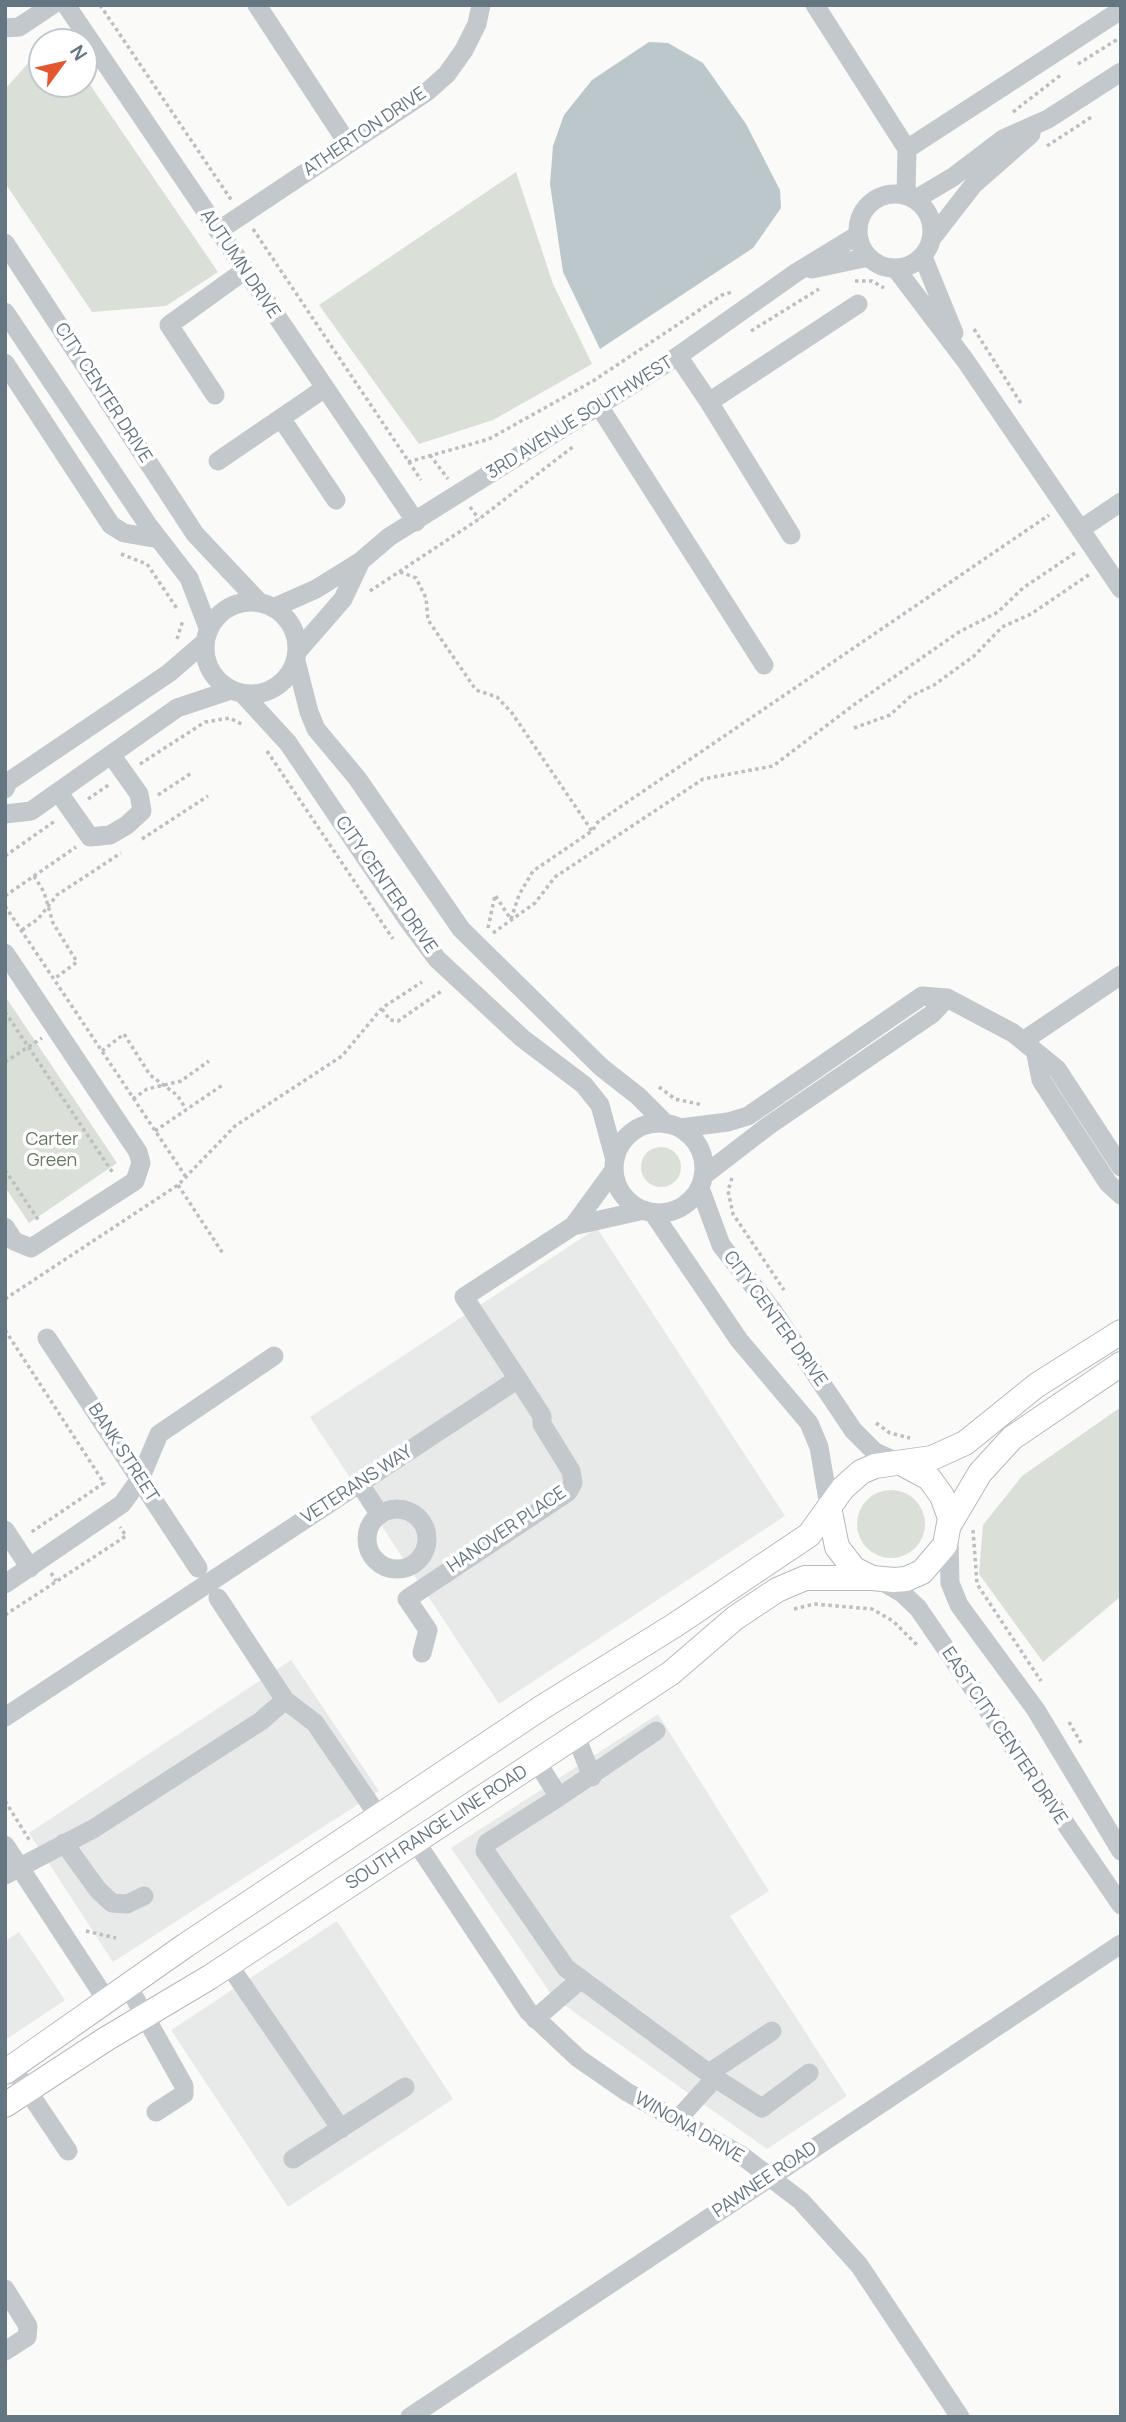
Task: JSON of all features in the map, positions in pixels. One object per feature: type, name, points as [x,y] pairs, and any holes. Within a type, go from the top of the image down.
[{"type":"main road","points":[[9,2070],[128,1986],[379,1817],[809,1535],[848,1482],[861,1472],[875,1466],[932,1458],[965,1443],[1026,1393],[1121,1332]]},
{"type":"main road","points":[[829,1506],[834,1538],[841,1555],[854,1569],[874,1579],[906,1579],[922,1572],[936,1558],[980,1473],[1012,1438],[1121,1364]]},
{"type":"main road","points":[[900,1463],[922,1473],[937,1487],[946,1504],[950,1528]]},
{"type":"main road","name":"SOUTH RANGE LINE ROAD","points":[[5,2105],[229,1965],[671,1673],[735,1618],[783,1587],[804,1578],[874,1579]]},
{"type":"street","points":[[5,29],[19,27],[52,5]]},
{"type":"street","name":"AUTUMN DRIVE","points":[[66,5],[416,522]]},
{"type":"street","points":[[257,5],[348,144]]},
{"type":"street","name":"ATHERTON DRIVE","points":[[218,231],[428,91],[447,74],[464,50],[477,23],[481,5]]},
{"type":"street","points":[[815,5],[907,149],[911,197],[930,217],[932,238]]},
{"type":"street","points":[[907,149],[1121,10]]},
{"type":"street","points":[[1048,119],[1003,139],[953,177],[911,197],[883,195],[873,201],[859,219],[856,236],[869,257],[884,267],[896,269],[923,257],[932,238],[974,184],[1048,119],[1121,72]]},
{"type":"street","name":"3RD AVENUE SOUTHWEST","points":[[266,605],[316,589],[361,561],[389,537],[599,406],[797,272],[856,236]]},
{"type":"street","name":"CITY CENTER DRIVE","points":[[5,243],[195,534],[266,605]]},
{"type":"street","name":"3RD AVENUE SOUTHWEST","points":[[797,272],[869,257]]},
{"type":"street","points":[[923,257],[965,360]]},
{"type":"street","points":[[896,269],[965,360],[1115,577]]},
{"type":"street","points":[[215,395],[169,324],[244,271]]},
{"type":"street","points":[[709,402],[858,304]]},
{"type":"street","name":"CITY CENTER DRIVE","points":[[5,312],[195,588],[207,636]]},
{"type":"street","points":[[678,355],[792,535]]},
{"type":"street","points":[[5,363],[111,525],[124,533],[159,539]]},
{"type":"street","points":[[218,461],[325,388]]},
{"type":"street","points":[[599,406],[764,665]]},
{"type":"street","points":[[281,418],[336,500]]},
{"type":"street","points":[[1086,536],[1121,502]]},
{"type":"street","name":"3RD AVENUE SOUTHWEST","points":[[296,657],[343,599],[361,561]]},
{"type":"street","points":[[5,789],[8,782],[169,673],[207,636],[221,612],[233,605],[266,605],[291,626],[296,657],[281,683],[270,690],[237,692],[177,708],[31,811],[5,814]]},
{"type":"street","points":[[207,636],[206,661],[212,673],[237,692]]},
{"type":"street","name":"CITY CENTER DRIVE","points":[[296,657],[305,699],[316,729],[357,778],[461,929],[601,1067],[673,1126]]},
{"type":"street","name":"CITY CENTER DRIVE","points":[[237,692],[288,743],[407,919],[438,959],[522,1038],[584,1085],[600,1105],[615,1165]]},
{"type":"street","points":[[59,793],[90,837],[110,835],[127,825],[142,811],[139,794],[112,756]]},
{"type":"street","points":[[5,953],[138,1152],[142,1163],[135,1181],[31,1248],[14,1241],[5,1227]]},
{"type":"street","points":[[1030,1048],[1121,975]]},
{"type":"street","points":[[518,1379],[464,1297],[573,1226],[615,1165],[628,1136],[638,1128],[727,1122],[748,1116],[922,996],[947,998],[985,1017],[1057,1069],[1121,1167]]},
{"type":"street","points":[[573,1226],[675,1210],[684,1206],[702,1182],[768,1126],[932,1014],[947,998]]},
{"type":"street","points":[[1030,1048],[1041,1080],[1108,1183],[1121,1195]]},
{"type":"street","points":[[673,1126],[691,1137],[700,1150],[702,1182]]},
{"type":"street","points":[[615,1165],[621,1191],[635,1206],[649,1212]]},
{"type":"street","name":"CITY CENTER DRIVE","points":[[702,1182],[721,1245],[781,1322],[853,1430],[875,1452],[900,1463]]},
{"type":"street","name":"CITY CENTER DRIVE","points":[[649,1212],[739,1340],[809,1423],[819,1447],[829,1506]]},
{"type":"street","name":"BANK STREET","points":[[47,1338],[198,1568]]},
{"type":"street","points":[[5,1584],[122,1504],[140,1479],[159,1434],[274,1356]]},
{"type":"street","name":"VETERANS WAY","points":[[5,1717],[518,1379]]},
{"type":"street","name":"HANOVER PLACE","points":[[380,1515],[402,1510],[421,1522],[427,1544],[415,1564],[428,1583],[572,1487],[571,1471],[518,1379]]},
{"type":"street","points":[[360,1484],[380,1515],[368,1534],[373,1556],[392,1569],[415,1564]]},
{"type":"street","name":"EAST CITY CENTER DRIVE","points":[[950,1528],[950,1583],[959,1605],[1036,1710],[1121,1852]]},
{"type":"street","points":[[5,1530],[30,1568]]},
{"type":"street","name":"EAST CITY CENTER DRIVE","points":[[874,1579],[902,1593],[918,1608],[1121,1905]]},
{"type":"street","points":[[422,1653],[428,1630],[407,1599],[428,1583]]},
{"type":"street","points":[[218,1598],[285,1700],[315,1723],[379,1817]]},
{"type":"street","points":[[12,1870],[93,1829],[261,1721],[285,1700]]},
{"type":"street","points":[[656,1731],[592,1777],[484,1847],[566,1968],[712,2075],[762,2108],[809,2073]]},
{"type":"street","points":[[576,1736],[592,1777]]},
{"type":"street","points":[[537,1762],[559,1797]]},
{"type":"street","name":"WINONA DRIVE","points":[[416,1842],[535,2019],[578,2058],[627,2092],[741,2155],[809,2209],[859,2264],[960,2417]]},
{"type":"street","points":[[64,1843],[98,1890],[112,1903],[127,1904],[145,1896]]},
{"type":"street","points":[[5,1845],[12,1870],[107,2001]]},
{"type":"street","name":"PAWNEE ROAD","points":[[410,2417],[1121,1944]]},
{"type":"street","points":[[229,1965],[341,2129]]},
{"type":"street","points":[[535,2019],[581,1979]]},
{"type":"street","points":[[128,1986],[184,2086],[184,2094],[156,2112]]},
{"type":"street","points":[[678,2119],[712,2075],[772,2031]]},
{"type":"street","points":[[9,2070],[28,2091],[68,2151]]},
{"type":"street","points":[[293,2159],[405,2087]]},
{"type":"street","points":[[5,2290],[28,2326],[27,2337],[5,2351]]},
{"type":"path","points":[[100,5],[229,197]]},
{"type":"path","points":[[1076,65],[1121,37]]},
{"type":"path","points":[[1012,113],[1065,72]]},
{"type":"path","points":[[254,230],[421,480]]},
{"type":"path","points":[[851,281],[872,281]]},
{"type":"path","points":[[743,336],[821,288]]},
{"type":"path","points":[[408,462],[489,439],[593,381],[722,295],[743,289]]},
{"type":"path","points":[[971,324],[1028,416]]},
{"type":"path","points":[[580,441],[479,519],[398,571],[416,578],[426,598],[428,620],[476,691],[497,697],[512,713],[592,831]]},
{"type":"path","points":[[511,919],[519,895],[533,871],[592,831],[598,822],[1064,506]]},
{"type":"path","points":[[478,922],[493,936],[511,919],[536,903],[555,877],[704,779],[774,766],[855,704],[959,632],[998,612],[1086,536]]},
{"type":"path","points":[[854,728],[890,715],[911,696],[934,685],[975,656],[1002,627],[1115,577]]},
{"type":"path","points":[[168,594],[183,622],[173,644]]},
{"type":"path","points":[[5,856],[205,722],[230,718],[253,732]]},
{"type":"path","points":[[263,745],[393,939]]},
{"type":"path","points":[[141,804],[193,772]]},
{"type":"path","points":[[139,842],[208,796]]},
{"type":"path","points":[[5,896],[90,837]]},
{"type":"path","points":[[22,930],[38,919],[57,895],[127,849]]},
{"type":"path","points":[[34,876],[44,892],[46,908],[77,962],[54,979]]},
{"type":"path","points":[[487,930],[495,895],[511,919]]},
{"type":"path","points":[[5,906],[186,1177]]},
{"type":"path","points":[[5,1288],[8,1297],[178,1185],[234,1126],[342,1056],[382,1008],[422,982]]},
{"type":"path","points":[[382,1008],[390,1020],[398,1021],[445,989]]},
{"type":"path","points":[[5,1012],[114,1174],[104,1181]]},
{"type":"path","points":[[102,1051],[124,1034],[150,1075],[177,1096],[186,1109]]},
{"type":"path","points":[[133,1099],[147,1089],[181,1081],[209,1061]]},
{"type":"path","points":[[155,1131],[224,1084]]},
{"type":"path","points":[[735,1169],[728,1191],[733,1214],[784,1291]]},
{"type":"path","points":[[5,1170],[40,1223]]},
{"type":"path","points":[[178,1185],[225,1255]]},
{"type":"path","points":[[5,1330],[104,1483],[26,1535]]},
{"type":"path","points":[[869,1416],[890,1433],[913,1438]]},
{"type":"path","points":[[977,1518],[973,1529],[977,1584],[1047,1688]]},
{"type":"path","points":[[806,1605],[841,1605],[872,1609],[893,1621],[921,1649]]},
{"type":"path","points":[[1065,1716],[1084,1749]]},
{"type":"path","points":[[5,1801],[38,1856]]},
{"type":"path","points":[[79,1922],[86,1931],[116,1938]]},
{"type":"shaded area","points":[[649,42],[668,43],[703,63],[746,124],[780,190],[781,208],[753,248],[600,349],[563,272],[550,184],[553,146],[564,115],[592,80]]},
{"type":"shaded area","points":[[597,1228],[785,1516],[499,1704],[310,1417]]},
{"type":"shaded area","points":[[291,1660],[379,1791],[113,1962],[29,1833]]},
{"type":"shaded area","points":[[658,1714],[769,1891],[730,1916],[847,2096],[767,2149],[553,1997],[451,1848]]},
{"type":"shaded area","points":[[337,1921],[453,2099],[288,2207],[171,2030]]},
{"type":"shaded area","points":[[19,1932],[65,2000],[5,2040],[5,1941]]},
{"type":"green space","points":[[28,64],[28,98],[98,96],[218,272],[166,306],[92,312],[5,183],[5,89]]},
{"type":"green space","points":[[516,172],[553,284],[592,364],[493,420],[419,444],[319,305]]},
{"type":"green space","name":"Carter Green","points":[[5,996],[117,1163],[29,1223],[5,1187]]},
{"type":"green space","points":[[661,1147],[675,1153],[681,1167],[675,1181],[661,1187],[647,1181],[641,1167],[647,1153]]},
{"type":"green space","points":[[1121,1407],[1121,1596],[1043,1662],[979,1574],[983,1525],[1022,1476]]},
{"type":"green space","points":[[891,1490],[904,1493],[915,1500],[922,1511],[925,1524],[922,1537],[915,1548],[904,1555],[891,1558],[878,1555],[867,1548],[860,1537],[857,1524],[860,1511],[867,1500],[878,1493]]}]
